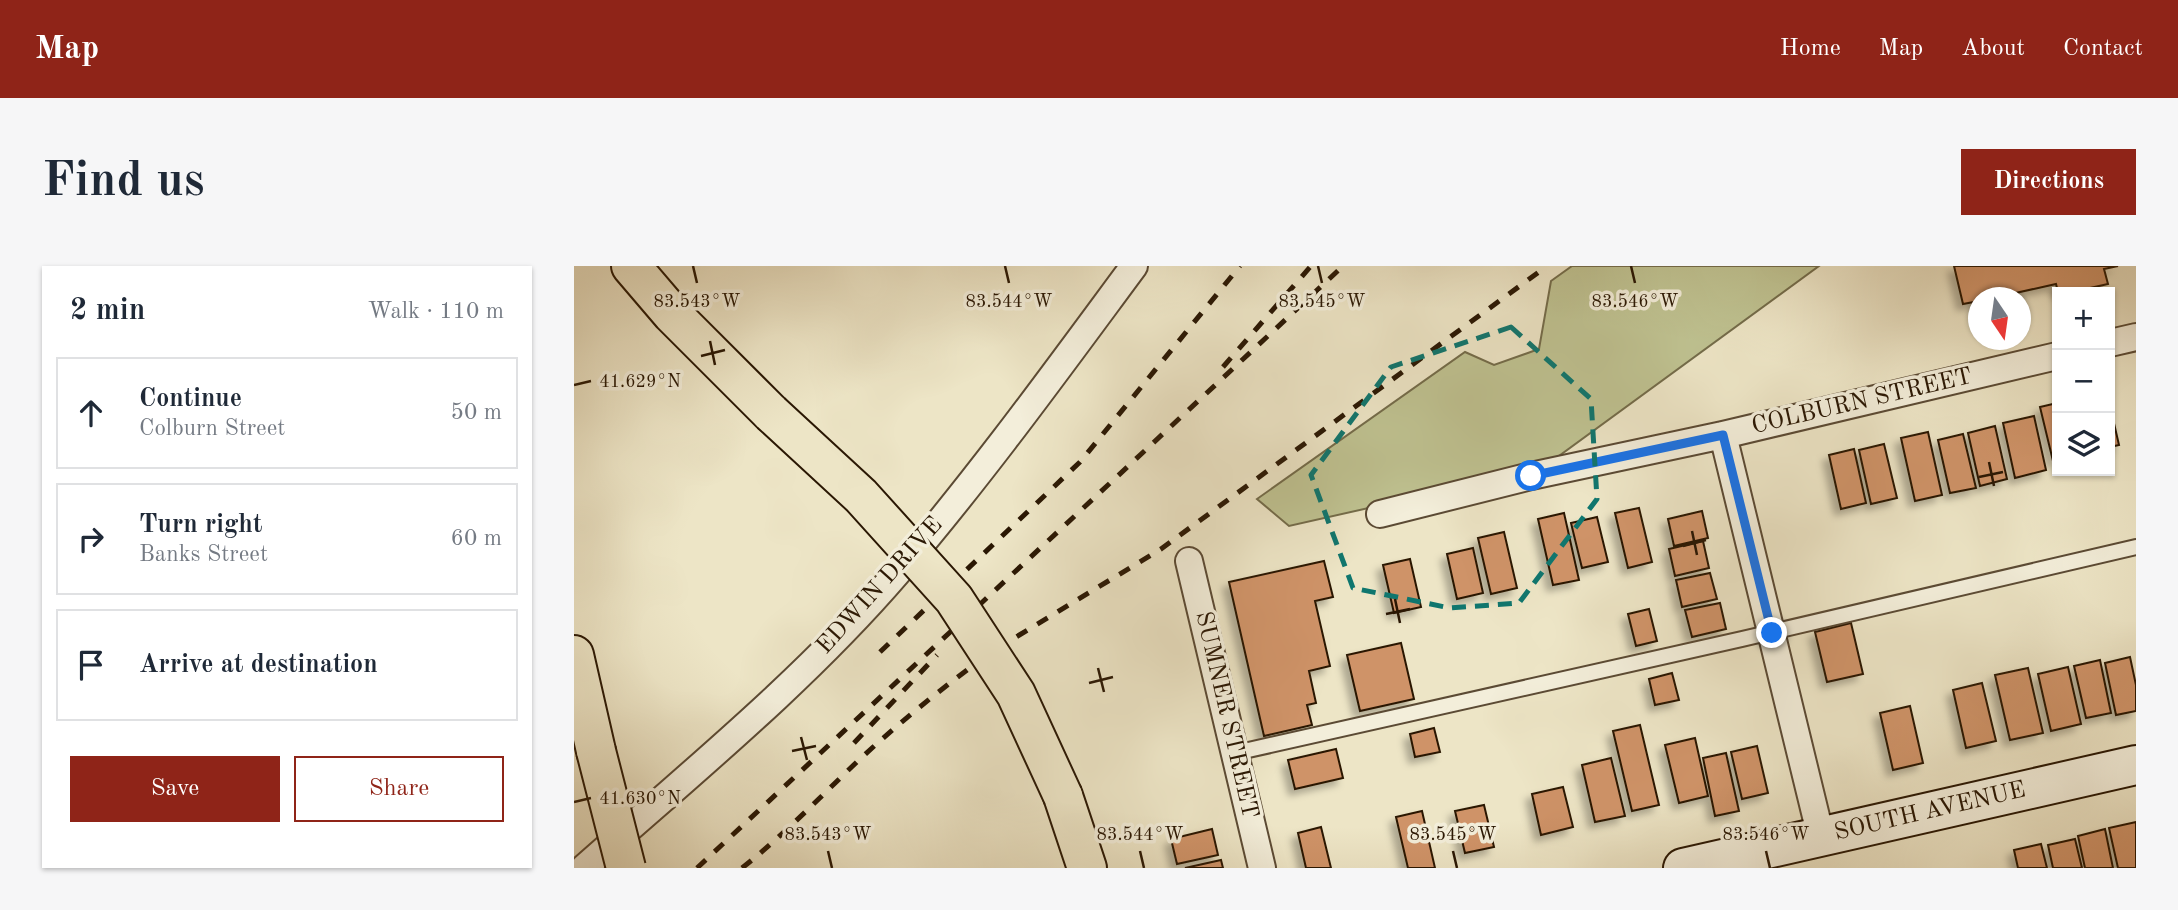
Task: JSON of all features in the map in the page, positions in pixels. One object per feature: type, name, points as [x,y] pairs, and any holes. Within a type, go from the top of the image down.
[{"type":"highway","points":[[631,266],[672,314],[771,413],[862,496],[954,599],[1016,694],[1063,796],[1087,868]]},
{"type":"highway","points":[[574,655],[626,868]]},
{"type":"street","name":"EDWIN DRIVE","points":[[584,868],[818,656],[896,574],[957,500],[1134,266]]},
{"type":"street","points":[[2115,342],[2136,337]]},
{"type":"street","name":"COLBURN STREET","points":[[1380,514],[1531,476],[1723,435],[2052,357]]},
{"type":"street","points":[[1723,435],[1821,837]]},
{"type":"street","name":"SUMNER STREET","points":[[1189,561],[1262,868]]},
{"type":"street","name":"SOUTH AVENUE","points":[[1683,868],[2136,765]]},
{"type":"lane","points":[[1235,753],[1772,633],[2136,547]]},
{"type":"highlighted area","points":[[1511,327],[1591,399],[1597,499],[1519,603],[1450,608],[1353,588],[1311,475],[1391,367]]},
{"type":"green space","points":[[1572,266],[1819,266],[1541,469],[1289,526],[1257,499],[1465,352],[1494,365],[1539,349],[1551,281]]},
{"type":"building","points":[[1954,266],[2118,266],[2104,269],[2108,284],[2094,287],[2057,287],[2056,284],[2031,290],[2031,287],[1968,287],[1968,303],[1963,304]]},
{"type":"building","points":[[2052,404],[2052,457],[2040,407]]},
{"type":"building","points":[[2034,416],[2046,470],[2015,478],[2003,423]]},
{"type":"building","points":[[1995,426],[2007,479],[1980,486],[1968,433]]},
{"type":"building","points":[[2115,428],[2119,445],[2115,446]]},
{"type":"building","points":[[1928,432],[1942,495],[1915,501],[1901,438]]},
{"type":"building","points":[[1963,434],[1976,488],[1950,493],[1938,440]]},
{"type":"building","points":[[1884,444],[1897,498],[1871,504],[1859,450]]},
{"type":"building","points":[[1854,449],[1866,503],[1841,509],[1829,455]]},
{"type":"building","points":[[1639,508],[1652,562],[1628,568],[1615,513]]},
{"type":"building","points":[[1702,511],[1708,538],[1674,546],[1668,519]]},
{"type":"building","points":[[1564,513],[1579,580],[1553,585],[1538,519]]},
{"type":"building","points":[[1597,517],[1608,562],[1582,568],[1571,523]]},
{"type":"building","points":[[1504,532],[1517,588],[1491,594],[1478,538]]},
{"type":"building","points":[[1703,541],[1709,568],[1675,576],[1669,549]]},
{"type":"building","points":[[1473,548],[1483,593],[1457,599],[1447,554]]},
{"type":"building","points":[[1410,559],[1421,607],[1394,613],[1383,565]]},
{"type":"building","points":[[1324,561],[1333,597],[1315,601],[1330,666],[1309,671],[1316,703],[1307,705],[1312,725],[1264,736],[1229,582]]},
{"type":"building","points":[[1710,573],[1717,599],[1682,607],[1676,580]]},
{"type":"building","points":[[1720,603],[1726,629],[1692,637],[1685,610]]},
{"type":"building","points":[[1649,609],[1657,641],[1636,646],[1628,614]]},
{"type":"building","points":[[1851,623],[1863,674],[1827,682],[1815,632]]},
{"type":"building","points":[[1401,643],[1414,699],[1360,711],[1347,655]]},
{"type":"building","points":[[2130,657],[2136,685],[2136,711],[2116,715],[2105,663]]},
{"type":"building","points":[[2100,660],[2111,713],[2086,718],[2074,666]]},
{"type":"building","points":[[2068,667],[2081,724],[2051,731],[2038,674]]},
{"type":"building","points":[[2028,668],[2043,733],[2010,740],[1995,675]]},
{"type":"building","points":[[1672,673],[1679,700],[1655,705],[1649,679]]},
{"type":"building","points":[[1982,683],[1996,741],[1966,748],[1953,690]]},
{"type":"building","points":[[1910,706],[1923,763],[1893,770],[1880,713]]},
{"type":"building","points":[[1640,725],[1659,805],[1632,811],[1613,731]]},
{"type":"building","points":[[1434,728],[1440,752],[1415,757],[1410,734]]},
{"type":"building","points":[[1695,738],[1708,796],[1679,803],[1665,745]]},
{"type":"building","points":[[1757,746],[1768,793],[1742,799],[1731,752]]},
{"type":"building","points":[[1336,749],[1343,778],[1295,789],[1288,760]]},
{"type":"building","points":[[1726,753],[1739,811],[1715,816],[1703,758]]},
{"type":"building","points":[[1611,758],[1625,816],[1595,822],[1582,765]]},
{"type":"building","points":[[1563,787],[1573,827],[1541,835],[1532,794]]},
{"type":"building","points":[[1484,805],[1494,847],[1465,853],[1455,811]]},
{"type":"building","points":[[1422,811],[1435,868],[1408,868],[1396,817]]},
{"type":"building","points":[[2136,822],[2136,868],[2118,868],[2109,828]]},
{"type":"building","points":[[1321,827],[1331,868],[1306,868],[1298,833]]},
{"type":"building","points":[[1212,829],[1218,855],[1177,864],[1171,839]]},
{"type":"building","points":[[2105,829],[2113,868],[2085,868],[2078,836]]},
{"type":"building","points":[[2075,839],[2082,868],[2053,868],[2048,845]]},
{"type":"building","points":[[2041,844],[2047,868],[2018,868],[2014,850]]},
{"type":"building","points":[[1221,860],[1223,868],[1185,868]]},
{"type":"railway","points":[[880,652],[1080,462],[1240,266]]},
{"type":"railway","points":[[1223,367],[1311,266]]},
{"type":"railway","points":[[697,868],[1343,266]]},
{"type":"railway","points":[[742,868],[788,829],[892,730],[993,651],[1161,549],[1547,266]]},
{"type":"railway","points":[[854,743],[937,655]]},
{"type":"route","points":[[1531,476],[1723,435],[1772,633]]}]
